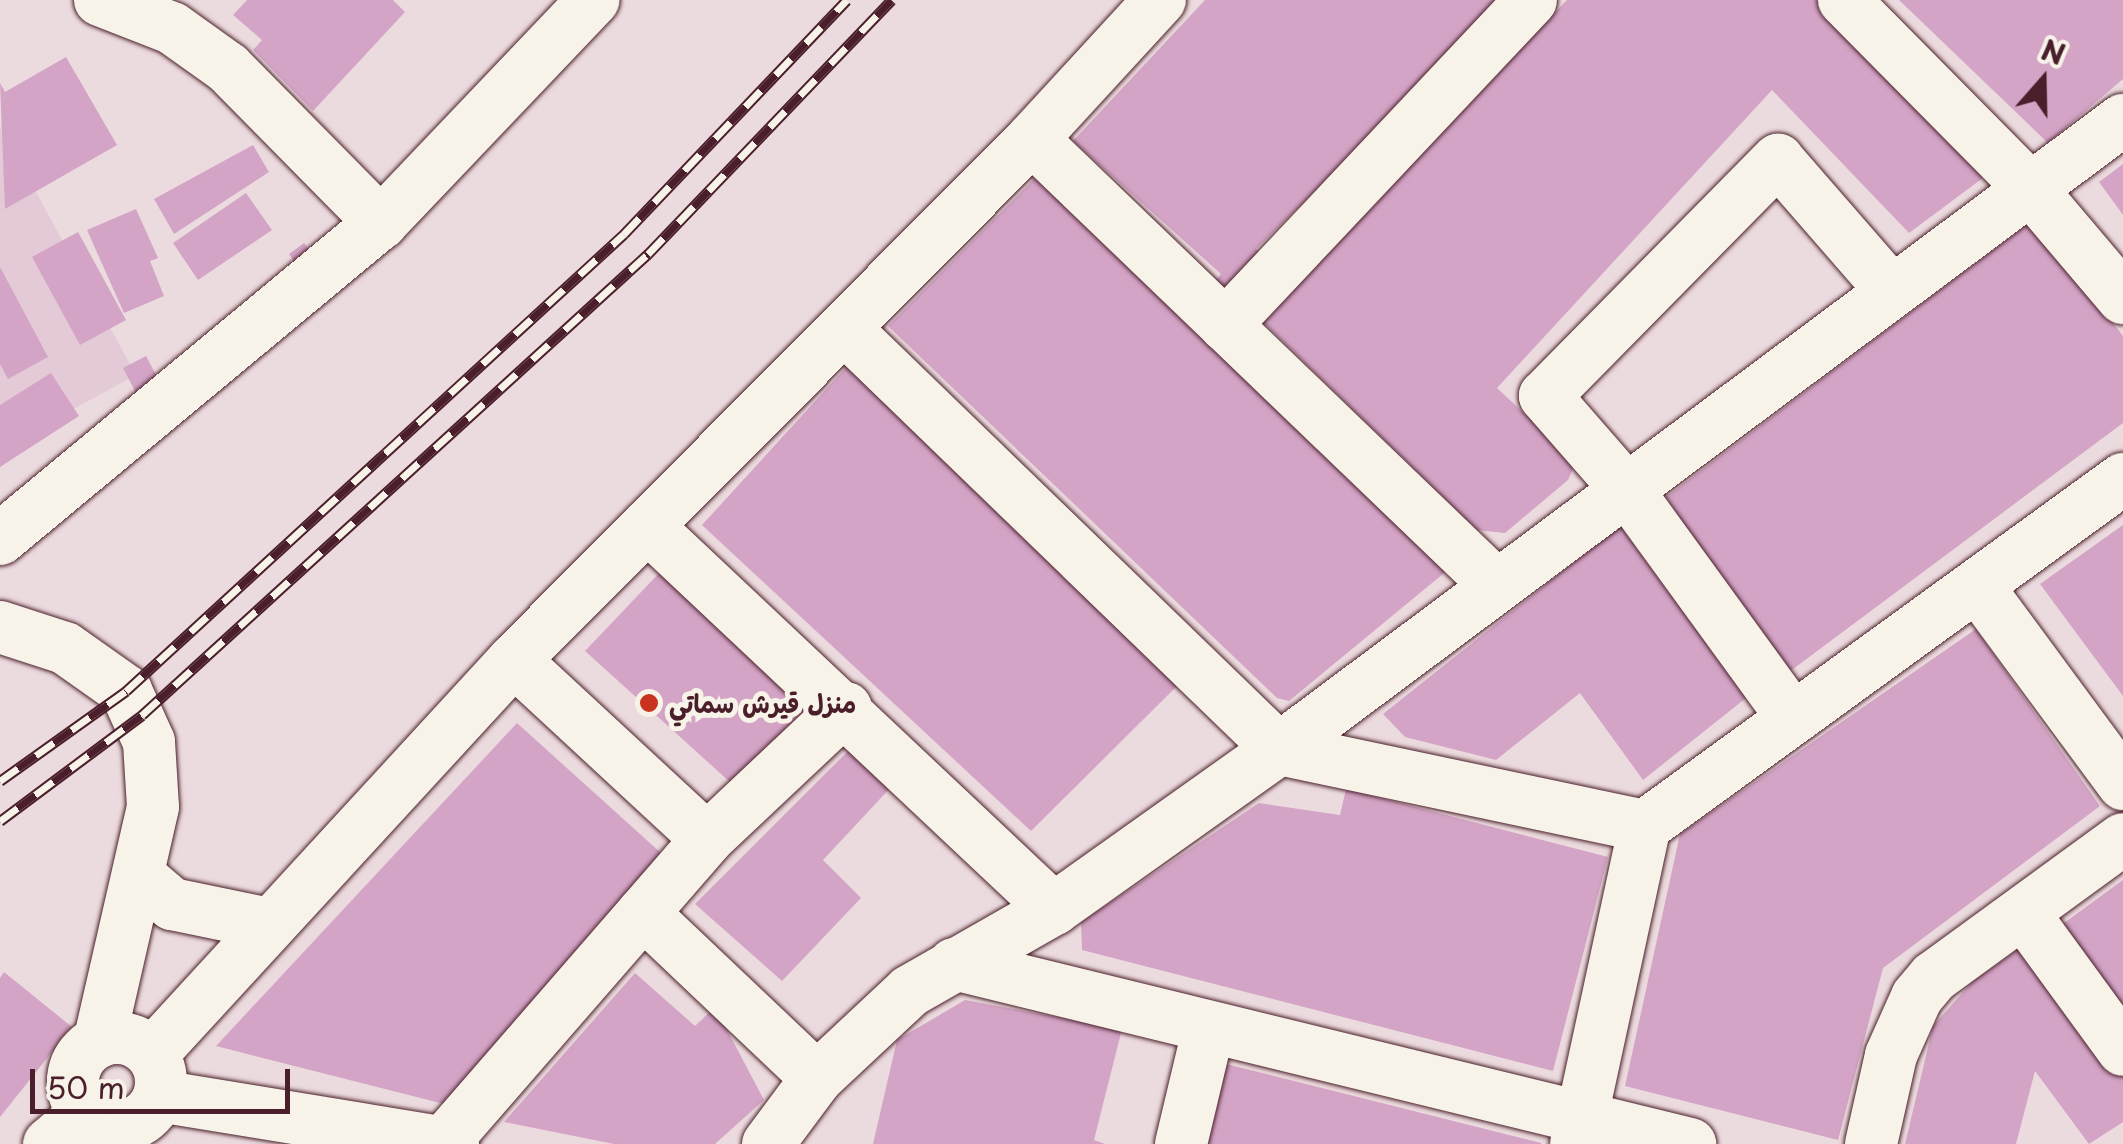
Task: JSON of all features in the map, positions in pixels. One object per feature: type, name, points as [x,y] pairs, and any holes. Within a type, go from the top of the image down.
[{"type":"street","points":[[100,0],[172,28],[228,68],[381,223]]},
{"type":"street","points":[[0,539],[381,223],[593,0]]},
{"type":"street","points":[[0,627],[64,648],[126,691],[142,714],[155,772],[138,875],[100,1042],[74,1074],[68,1129],[128,1126],[152,1110],[155,1075],[269,924],[514,660],[1032,140],[1160,0]]},
{"type":"street","points":[[1225,325],[1531,0]]},
{"type":"street","points":[[1844,0],[2028,186],[2123,298]]},
{"type":"street","points":[[768,1144],[818,1078],[910,991],[1054,909],[1279,749],[2028,186],[2123,120]]},
{"type":"street","points":[[1032,140],[1494,584]]},
{"type":"street","points":[[1792,716],[1627,490],[1545,396],[1778,160],[1891,290]]},
{"type":"street","points":[[846,329],[1279,749],[1645,826]]},
{"type":"street","points":[[1579,1132],[1645,826],[2123,479]]},
{"type":"street","points":[[648,526],[846,708],[1054,909]]},
{"type":"street","points":[[1978,587],[2123,784]]},
{"type":"street","points":[[514,660],[707,839]]},
{"type":"street","points":[[100,1042],[128,1039],[155,1075],[449,1143],[707,839],[846,708]]},
{"type":"street","points":[[1871,1144],[1890,1055],[1917,998],[1934,977],[2123,839]]},
{"type":"street","points":[[138,875],[172,904],[269,924]]},
{"type":"street","points":[[643,914],[818,1078]]},
{"type":"street","points":[[2024,914],[2123,1050]]},
{"type":"street","points":[[954,964],[1579,1132],[1690,1144]]},
{"type":"street","points":[[1181,1144],[1208,1031]]},
{"type":"shaded area","points":[[0,126],[136,375],[0,449]]},
{"type":"building","points":[[247,0],[393,0],[405,12],[313,111],[253,50],[262,40],[233,15]]},
{"type":"building","points":[[1205,0],[1508,0],[1256,249],[1289,277],[1197,302],[1221,274],[1073,141]]},
{"type":"building","points":[[1567,0],[1832,0],[1999,166],[1909,233],[1772,90],[1497,388],[1571,457],[1573,469],[1568,480],[1505,533],[1477,530],[1257,316]]},
{"type":"building","points":[[1899,0],[2123,0],[2123,79],[2048,143]]},
{"type":"building","points":[[66,57],[117,145],[5,209],[0,83],[5,92]]},
{"type":"building","points":[[253,145],[269,172],[174,234],[154,199]]},
{"type":"building","points":[[2123,164],[2123,215],[2099,182]]},
{"type":"building","points":[[1041,172],[1449,569],[1289,701],[1277,698],[888,326]]},
{"type":"building","points":[[246,193],[272,230],[198,280],[173,243]]},
{"type":"building","points":[[136,209],[158,258],[150,261],[164,296],[124,313],[87,230]]},
{"type":"building","points":[[2033,220],[2123,336],[2123,423],[1785,675],[1666,497]]},
{"type":"building","points":[[78,232],[126,320],[80,345],[32,257]]},
{"type":"building","points":[[304,243],[319,263],[303,274],[289,254]]},
{"type":"building","points":[[0,267],[48,357],[8,379],[0,364]]},
{"type":"building","points":[[146,356],[161,384],[138,397],[123,368]]},
{"type":"building","points":[[851,362],[1184,679],[1031,831],[702,525]]},
{"type":"building","points":[[51,373],[79,416],[0,467],[0,405]]},
{"type":"building","points":[[1632,516],[1756,690],[1643,780],[1580,693],[1496,760],[1405,737],[1383,714]]},
{"type":"building","points":[[2123,525],[2123,696],[2040,584]]},
{"type":"building","points":[[662,570],[821,711],[741,792],[585,651]]},
{"type":"building","points":[[1976,629],[2100,806],[1883,968],[1838,1140],[1625,1086],[1680,834]]},
{"type":"building","points":[[517,723],[671,862],[452,1106],[216,1046]]},
{"type":"building","points":[[850,749],[893,785],[823,860],[861,898],[782,981],[695,904]]},
{"type":"building","points":[[1346,789],[1608,857],[1553,1071],[1082,950],[1081,922],[1259,803],[1340,815]]},
{"type":"building","points":[[2123,880],[2123,1011],[2060,926]]},
{"type":"building","points":[[2030,941],[2123,1073],[2123,1122],[2089,1144],[2035,1071],[2016,1144],[1905,1144],[1933,1026],[1972,982]]},
{"type":"building","points":[[4,972],[72,1027],[0,1117],[0,978]]},
{"type":"building","points":[[635,973],[695,1026],[715,1007],[764,1100],[715,1144],[614,1144],[504,1122]]},
{"type":"building","points":[[965,1000],[1122,1029],[1094,1140],[1105,1144],[873,1144],[897,1040]]},
{"type":"building","points":[[1218,1062],[1541,1143],[1541,1144],[1198,1144]]},
{"type":"railway","points":[[0,781],[126,691],[624,234],[847,0]]},
{"type":"railway","points":[[0,821],[142,715],[648,254],[892,0]]},
{"type":"place","name":"منزل قيرش سماتي","points":[[649,703]]}]
